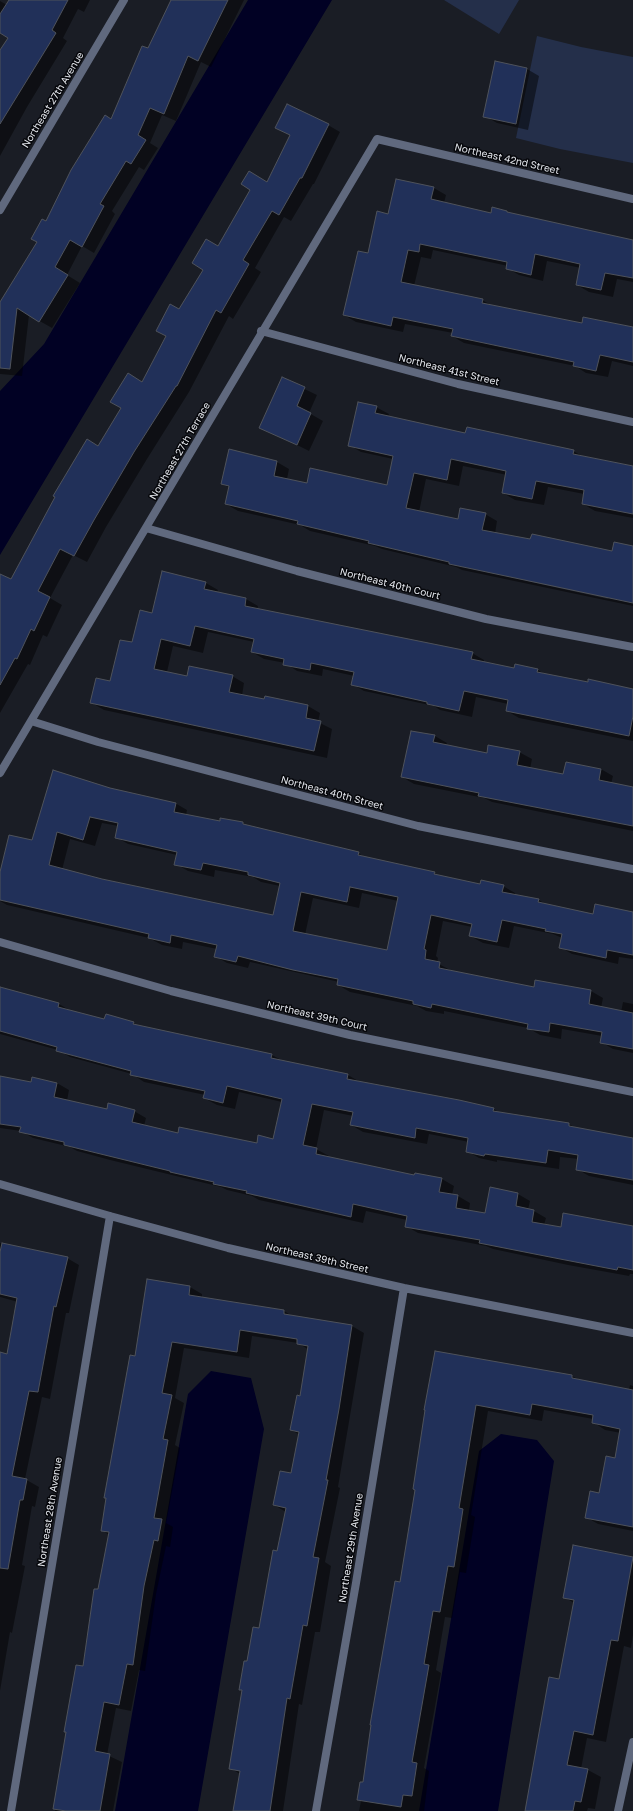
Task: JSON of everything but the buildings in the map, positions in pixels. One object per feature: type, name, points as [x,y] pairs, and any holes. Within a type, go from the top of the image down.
[{"type":"street","name":"Northeast 27th Avenue","points":[[0,210],[124,0]]},
{"type":"street","name":"Northeast 42nd Street","points":[[377,139],[633,199]]},
{"type":"street","name":"Northeast 27th Terrace","points":[[0,773],[261,331],[377,139]]},
{"type":"street","name":"Northeast 41st Street","points":[[261,331],[458,384],[633,422]]},
{"type":"street","name":"Northeast 40th Court","points":[[146,528],[297,571],[486,619],[633,647]]},
{"type":"street","name":"Northeast 40th Street","points":[[31,721],[98,742],[418,826],[633,869]]},
{"type":"street","name":"Northeast 39th Court","points":[[0,942],[171,991],[350,1035],[633,1092]]},
{"type":"street","name":"Northeast 39th Street","points":[[0,1184],[228,1248],[404,1288],[633,1333]]},
{"type":"street","name":"Northeast 28th Avenue","points":[[11,1811],[110,1216]]},
{"type":"street","name":"Northeast 29th Avenue","points":[[316,1811],[356,1583],[404,1288]]},
{"type":"street","points":[[618,1811],[633,1742]]},
{"type":"shaded area","points":[[248,0],[332,0],[0,555],[0,391],[44,344]]},
{"type":"shaded area","points":[[444,0],[519,0],[499,34]]},
{"type":"shaded area","points":[[537,36],[581,47],[633,57],[633,163],[560,149],[516,138]]},
{"type":"shaded area","points":[[211,1371],[251,1378],[264,1429],[198,1811],[115,1811],[188,1394]]},
{"type":"shaded area","points":[[501,1434],[537,1440],[554,1461],[498,1811],[419,1811],[479,1451]]}]
